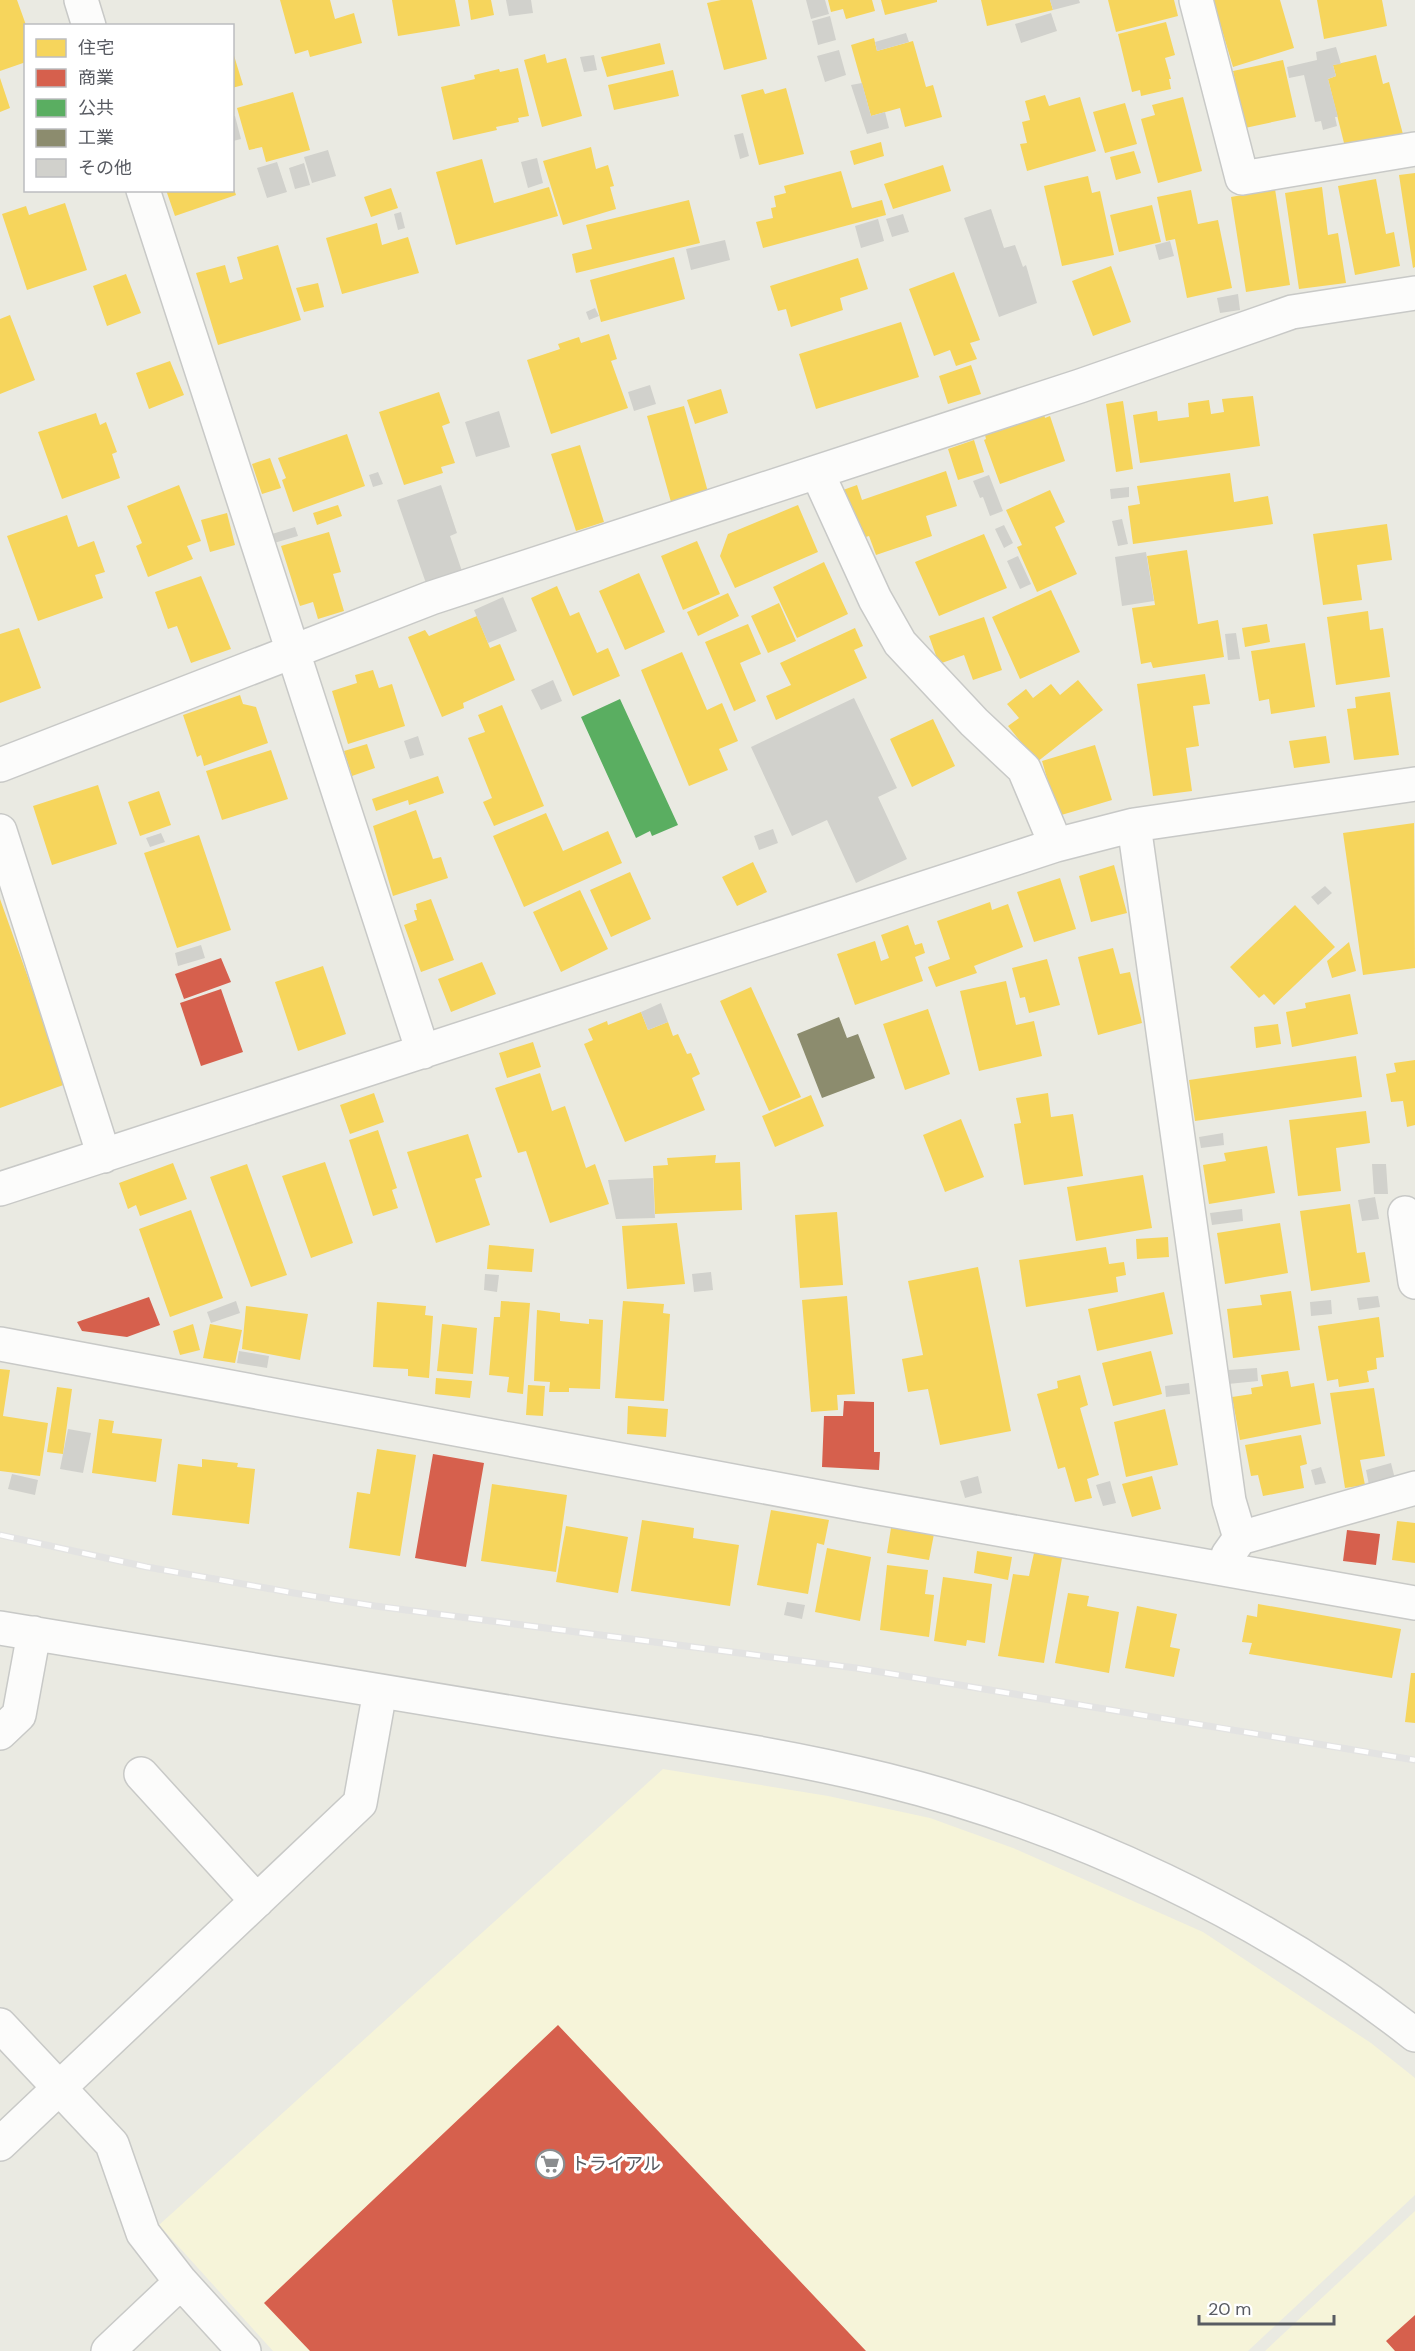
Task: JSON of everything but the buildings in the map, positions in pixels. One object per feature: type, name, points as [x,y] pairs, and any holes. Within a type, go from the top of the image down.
[{"type":"street","points":[[81,0],[88,24]]},
{"type":"street","points":[[1196,0],[1242,178],[1415,149]]},
{"type":"street","points":[[144,192],[423,1052]]},
{"type":"street","points":[[0,765],[431,598],[1080,386],[1292,312],[1415,294]]},
{"type":"street","points":[[817,472],[875,599],[900,643],[974,722],[1024,769],[1056,845]]},
{"type":"street","points":[[0,1190],[1056,845],[1134,825],[1415,784]]},
{"type":"street","points":[[1134,825],[1229,1501],[1240,1538]]},
{"type":"street","points":[[0,831],[104,1156]]},
{"type":"street","points":[[1405,1213],[1415,1282]]},
{"type":"street","points":[[0,1344],[1218,1569],[1415,1603]]},
{"type":"street","points":[[1218,1569],[1240,1538],[1415,1488]]},
{"type":"street","points":[[0,1628],[728,1748],[885,1780],[972,1804],[1046,1830],[1179,1887],[1247,1923],[1326,1971],[1415,2035]]},
{"type":"street","points":[[0,1733],[19,1715],[34,1633]]},
{"type":"street","points":[[0,2144],[360,1803],[380,1691]]},
{"type":"street","points":[[141,1774],[257,1901]]},
{"type":"street","points":[[0,2025],[112,2144],[143,2233],[181,2282],[244,2351]]},
{"type":"street","points":[[108,2351],[181,2282]]},
{"type":"shaded area","points":[[663,1769],[828,1796],[930,1818],[1013,1848],[1203,1932],[1371,2043],[1415,2078],[1415,2195],[1248,2351],[273,2351],[159,2225]]},
{"type":"shaded area","points":[[1415,2211],[1415,2351],[1265,2351]]},
{"type":"railway","points":[[0,1535],[147,1567],[375,1606],[856,1668],[1415,1760]]},
{"type":"place","name":"トライアル","points":[[550,2164]]}]
